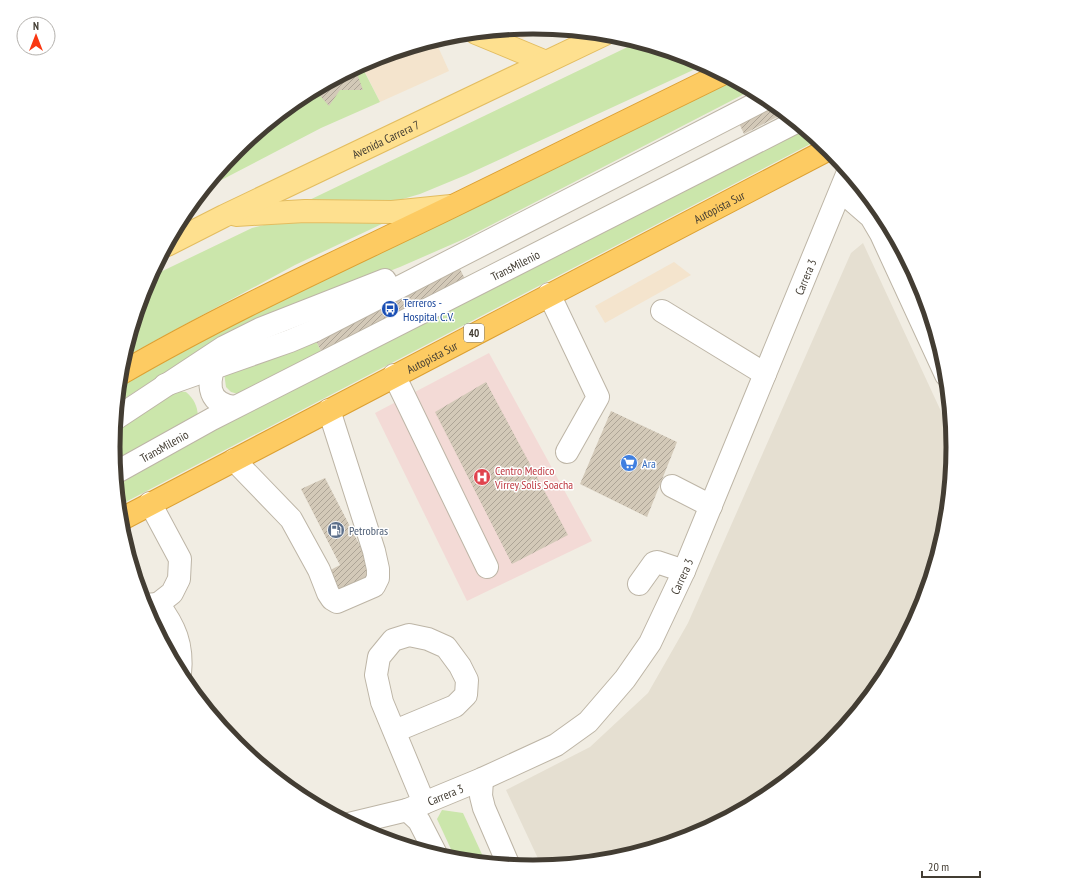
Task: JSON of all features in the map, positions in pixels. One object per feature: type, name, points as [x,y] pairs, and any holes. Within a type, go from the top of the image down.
[{"type":"highway","points":[[126,370],[210,324],[716,77]]},
{"type":"highway","name":"Autopista Sur","points":[[125,517],[822,152]]},
{"type":"main road","points":[[486,37],[546,62]]},
{"type":"main road","name":"Avenida Carrera 7","points":[[175,241],[224,216],[594,39]]},
{"type":"main road","points":[[224,216],[305,211],[392,212],[455,205]]},
{"type":"street","points":[[165,385],[290,341],[316,330],[760,102]]},
{"type":"street","name":"TransMilenio","points":[[120,470],[212,419],[791,124]]},
{"type":"street","points":[[845,182],[871,217],[881,234],[935,351]]},
{"type":"street","name":"Carrera 3","points":[[358,822],[415,806],[482,779],[556,745],[588,722],[625,679],[650,643],[684,571],[845,182]]},
{"type":"street","points":[[121,415],[224,347],[260,329],[501,234]]},
{"type":"street","points":[[549,294],[598,397],[567,452]]},
{"type":"street","points":[[662,311],[765,374]]},
{"type":"street","points":[[224,347],[213,368],[210,387],[213,396],[222,404],[234,408]]},
{"type":"street","points":[[394,375],[487,567]]},
{"type":"street","points":[[165,385],[185,384],[199,390],[206,398],[211,410],[212,419]]},
{"type":"street","points":[[234,460],[291,519],[320,570],[332,599],[337,602],[374,586],[378,578],[374,551],[329,410]]},
{"type":"street","points":[[672,486],[711,506]]},
{"type":"street","points":[[150,503],[180,559],[178,579],[172,593],[151,604],[170,619],[178,639],[181,664]]},
{"type":"street","points":[[639,584],[654,563],[657,562],[684,571]]},
{"type":"street","points":[[395,732],[455,706],[466,695],[467,680],[460,666],[446,647],[428,639],[409,635],[393,640],[379,657],[376,675],[382,702],[395,732],[419,821],[433,849]]},
{"type":"street","points":[[482,779],[481,796],[484,808],[506,860]]},
{"type":"shaded area","points":[[531,34],[522,39],[513,35]]},
{"type":"shaded area","points":[[437,45],[449,71],[380,102],[364,70],[400,56]]},
{"type":"shaded area","points":[[863,243],[946,422],[946,475],[939,528],[925,580],[904,630],[877,677],[844,720],[825,740],[785,776],[740,806],[691,830],[640,847],[587,857],[539,861],[506,790],[590,747],[648,693],[688,623],[851,253]]},
{"type":"shaded area","points":[[674,262],[691,275],[605,323],[595,306]]},
{"type":"shaded area","name":"Centro Medico Virrey Solis Soacha","points":[[489,353],[592,541],[467,601],[375,413]]},
{"type":"green space","points":[[630,46],[666,56],[697,68],[466,175],[420,194],[389,203],[337,200],[299,205]]},
{"type":"green space","points":[[364,70],[380,102],[321,128],[216,183],[241,155],[281,119],[326,89]]},
{"type":"green space","points":[[729,83],[746,93],[464,239],[400,267],[258,322],[186,360],[122,400],[124,384],[193,346],[423,228]]},
{"type":"green space","points":[[799,131],[812,143],[123,503],[121,481],[219,426]]},
{"type":"green space","points":[[284,220],[386,222],[295,265],[130,354],[141,315],[158,273],[252,228]]},
{"type":"green space","points":[[315,339],[322,353],[238,394],[231,392],[226,387],[224,373]]},
{"type":"green space","points":[[177,391],[186,392],[195,402],[198,416],[120,462],[120,429]]},
{"type":"green space","points":[[442,810],[463,813],[483,857],[453,853],[437,819]]},
{"type":"building","points":[[357,74],[363,90],[340,90],[329,106],[318,94]]},
{"type":"building","points":[[766,106],[780,116],[744,134],[738,121]]},
{"type":"building","name":"Terreros - Hospital C.V.","points":[[458,265],[465,279],[322,353],[315,339]]},
{"type":"building","points":[[486,382],[568,535],[512,564],[435,412]]},
{"type":"building","name":"Ara","points":[[611,411],[677,442],[647,517],[580,484]]},
{"type":"building","points":[[325,478],[375,575],[334,596],[323,574],[340,565],[301,489]]},
{"type":"place","name":"Terreros - Hospital C.V.","points":[[390,309]]},
{"type":"place","name":"Ara","points":[[629,463]]},
{"type":"place","name":"Centro Medico Virrey Solis Soacha","points":[[482,477]]},
{"type":"place","name":"Petrobras","points":[[336,530]]}]
